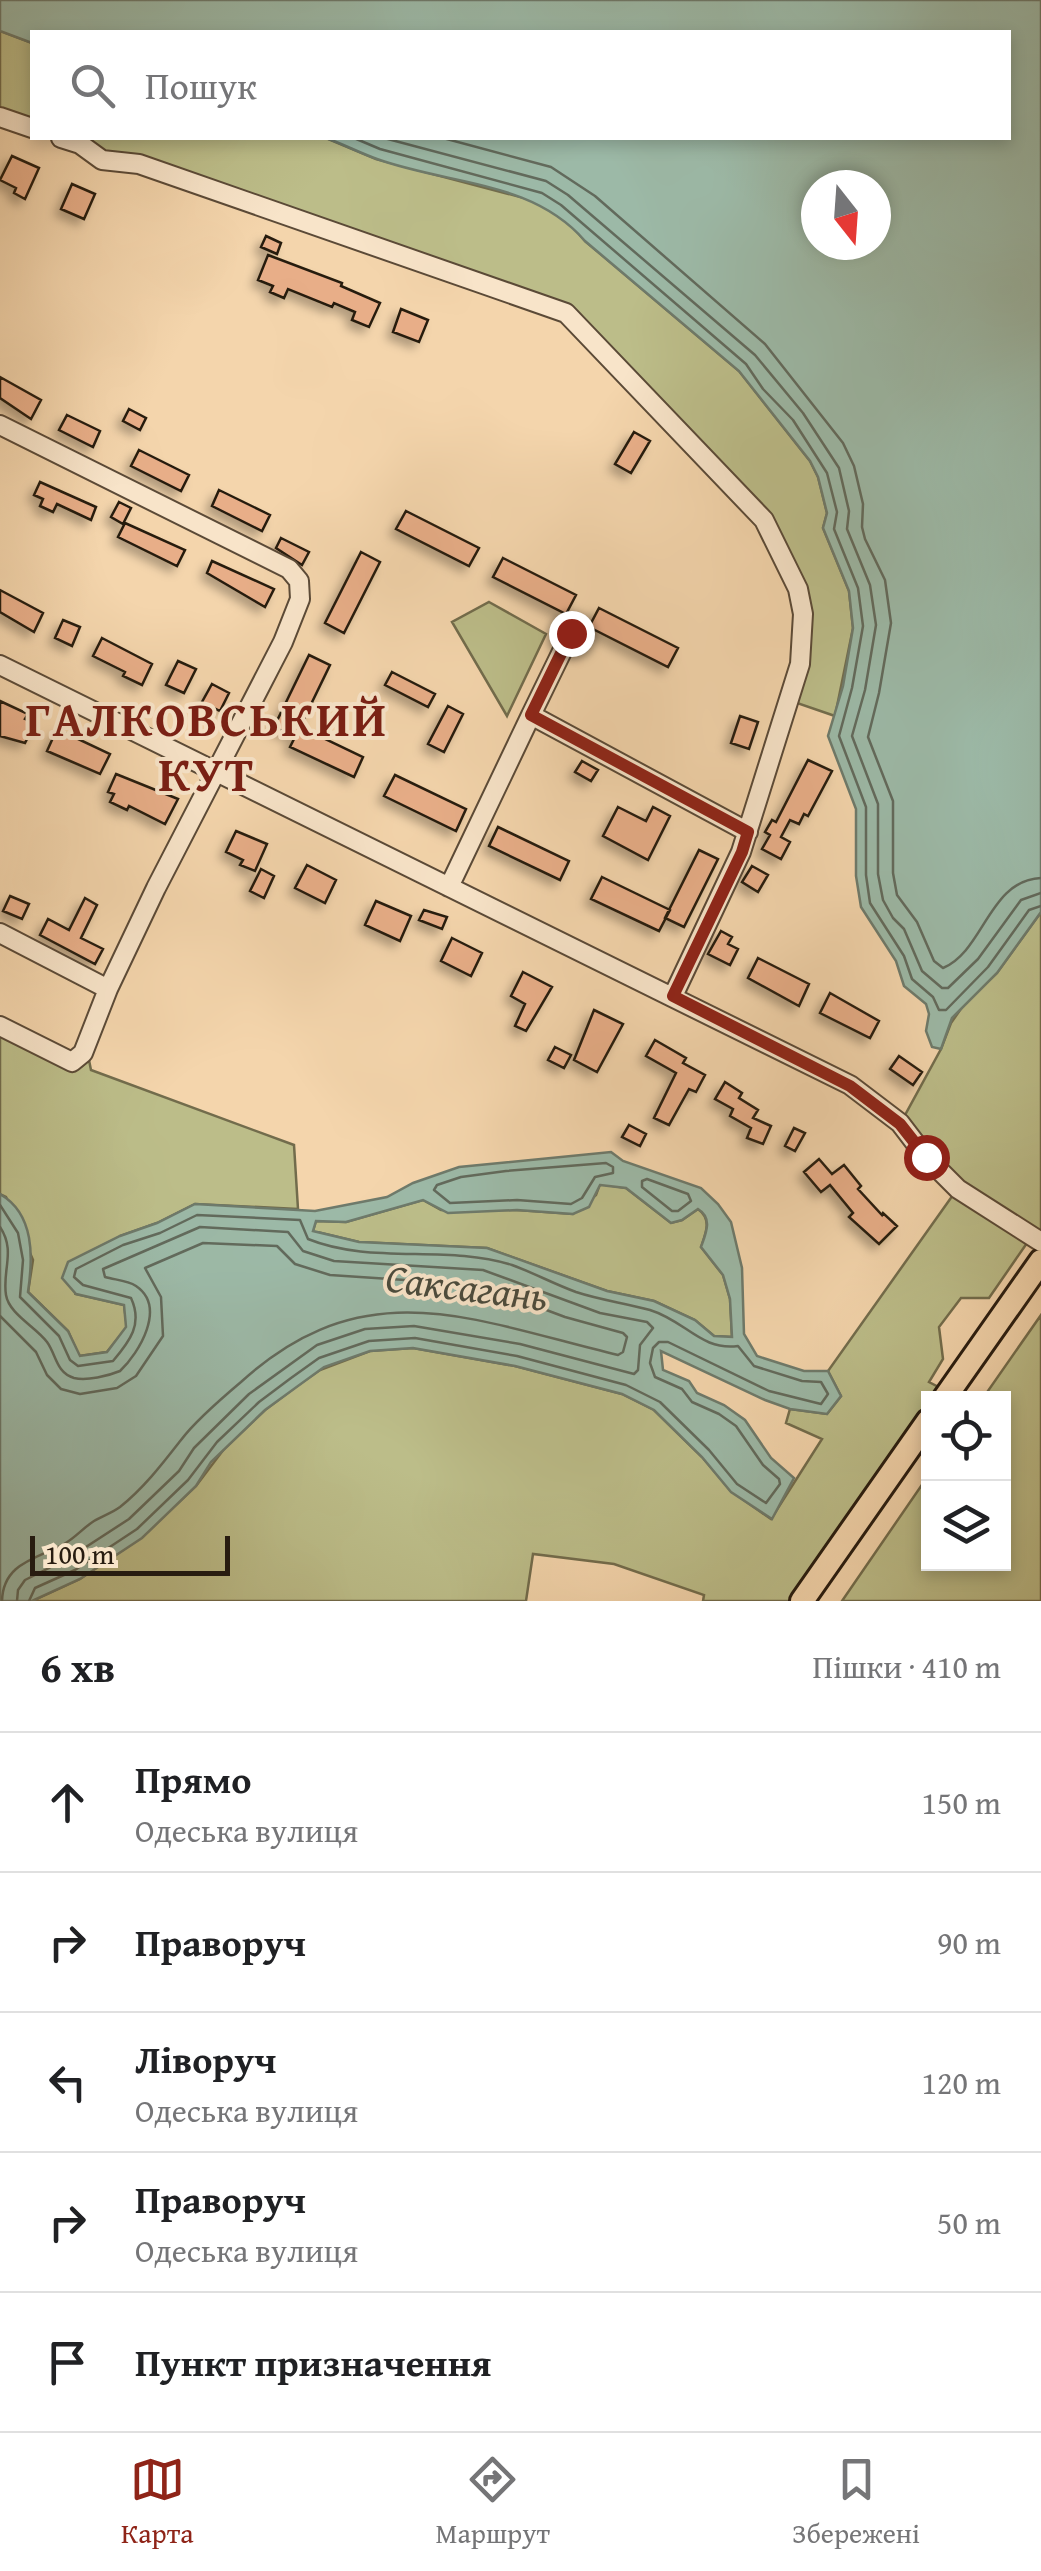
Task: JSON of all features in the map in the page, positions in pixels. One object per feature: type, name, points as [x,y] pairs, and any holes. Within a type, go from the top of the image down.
[{"type":"main road","points":[[949,1391],[1041,1261]]},
{"type":"main road","points":[[802,1601],[921,1430]]},
{"type":"street","points":[[0,117],[30,127]]},
{"type":"street","points":[[67,140],[102,160],[139,164],[566,312],[764,520],[798,589],[804,614],[800,664],[742,852],[673,996]]},
{"type":"street","points":[[0,426],[289,569],[299,582],[300,600],[108,989],[84,1053],[72,1062],[60,1059],[0,1026]]},
{"type":"street","points":[[449,887],[571,633]]},
{"type":"street","points":[[0,665],[850,1086],[900,1124],[958,1189],[1041,1242]]},
{"type":"street","points":[[531,715],[748,832]]},
{"type":"street","points":[[0,932],[108,989]]},
{"type":"green space","points":[[0,31],[30,42],[30,122],[0,112]]},
{"type":"green space","points":[[78,140],[331,140],[376,159],[539,202],[572,226],[739,371],[810,461],[827,513],[823,528],[849,591],[853,628],[835,716],[794,702],[809,614],[768,517],[571,309],[104,155]]},
{"type":"green space","points":[[489,602],[546,634],[507,716],[452,622]]},
{"type":"green space","points":[[1041,912],[1041,1233],[963,1185],[904,1117],[951,1023],[965,1003],[997,973]]},
{"type":"green space","points":[[0,1032],[72,1068],[89,1060],[91,1070],[294,1145],[298,1209],[195,1204],[120,1236],[76,1294],[124,1305],[127,1327],[107,1352],[79,1356],[68,1331],[28,1292],[33,1260],[6,1197],[0,1194]]},
{"type":"green space","points":[[600,1184],[626,1188],[671,1223],[698,1209],[702,1213],[707,1226],[701,1247],[723,1275],[730,1299],[732,1337],[714,1336],[695,1320],[654,1301],[607,1291],[487,1248],[359,1242],[313,1231],[316,1221],[346,1222],[423,1200],[441,1210],[573,1214],[596,1195]]},
{"type":"green space","points":[[953,1195],[1027,1243],[989,1298],[961,1298],[939,1327],[943,1359],[929,1382],[946,1391],[921,1391],[921,1431],[802,1601],[703,1601],[704,1595],[614,1564],[533,1554],[526,1601],[32,1601],[80,1579],[142,1537],[196,1486],[224,1449],[297,1386],[320,1370],[370,1351],[413,1348],[515,1366],[622,1394],[654,1410],[731,1491],[771,1519],[822,1439],[786,1423],[790,1409],[827,1414],[841,1396],[828,1371]]},
{"type":"green space","points":[[1041,1315],[1041,1601],[842,1601],[921,1486],[921,1571],[1011,1571],[1011,1391],[988,1391]]},
{"type":"water","points":[[0,0],[1041,0],[1041,912],[997,973],[952,1018],[941,1049],[932,1047],[926,1031],[926,1004],[904,986],[896,961],[861,907],[856,876],[856,809],[828,736],[843,686],[853,628],[849,591],[823,528],[827,513],[810,461],[739,371],[564,221],[515,195],[404,167],[331,140],[1011,140],[1011,30],[30,30],[30,42],[0,31]]},
{"type":"water","name":"Саксагань","points":[[611,1152],[623,1161],[701,1188],[718,1204],[731,1222],[742,1268],[744,1334],[757,1356],[804,1371],[828,1371],[841,1396],[827,1414],[790,1409],[661,1351],[663,1370],[689,1381],[697,1393],[745,1420],[771,1458],[794,1478],[772,1519],[731,1492],[654,1410],[622,1394],[515,1366],[413,1348],[370,1351],[324,1367],[265,1410],[142,1538],[80,1579],[32,1601],[0,1601],[0,1194],[20,1213],[26,1225],[31,1251],[28,1292],[68,1331],[80,1356],[107,1352],[126,1327],[124,1305],[76,1294],[62,1278],[68,1262],[120,1236],[195,1204],[315,1211],[387,1197],[459,1167]],"holes":[[[600,1185],[626,1188],[671,1223],[698,1209],[706,1217],[701,1247],[723,1275],[730,1299],[732,1337],[714,1336],[695,1320],[654,1301],[607,1291],[487,1248],[359,1242],[313,1231],[316,1221],[346,1222],[423,1200],[448,1213],[517,1210],[573,1214],[589,1207]]]},
{"type":"building","points":[[12,156],[39,168],[25,199],[14,193],[16,188],[0,180]]},
{"type":"building","points":[[72,184],[95,194],[84,219],[61,209]]},
{"type":"building","points":[[266,236],[281,243],[277,254],[261,247]]},
{"type":"building","points":[[268,255],[342,283],[341,286],[380,303],[369,327],[352,320],[355,312],[334,303],[332,307],[288,289],[284,298],[270,292],[273,286],[258,280]]},
{"type":"building","points":[[401,309],[428,320],[419,342],[393,332]]},
{"type":"building","points":[[0,377],[41,400],[31,419],[0,398]]},
{"type":"building","points":[[129,409],[146,418],[140,430],[123,421]]},
{"type":"building","points":[[67,415],[100,431],[93,447],[59,430]]},
{"type":"building","points":[[634,432],[650,441],[631,473],[615,464]]},
{"type":"building","points":[[139,450],[189,475],[181,491],[131,466]]},
{"type":"building","points":[[40,482],[96,507],[91,520],[57,504],[53,512],[40,506],[43,499],[34,495]]},
{"type":"building","points":[[219,490],[270,515],[262,531],[212,506]]},
{"type":"building","points":[[119,502],[131,508],[123,524],[111,517]]},
{"type":"building","points":[[406,511],[479,548],[469,566],[396,529]]},
{"type":"building","points":[[125,523],[185,550],[177,566],[118,537]]},
{"type":"building","points":[[281,538],[309,552],[302,565],[276,548]]},
{"type":"building","points":[[361,552],[380,562],[344,633],[325,623]]},
{"type":"building","points":[[503,558],[576,595],[566,614],[493,577]]},
{"type":"building","points":[[212,561],[274,589],[265,607],[207,573]]},
{"type":"building","points":[[0,590],[43,613],[34,632],[0,612]]},
{"type":"building","points":[[599,608],[678,648],[668,667],[589,627]]},
{"type":"building","points":[[63,620],[80,627],[72,646],[55,638]]},
{"type":"building","points":[[102,638],[152,664],[142,685],[93,656]]},
{"type":"building","points":[[309,655],[330,665],[300,727],[363,757],[354,777],[290,747],[295,737],[274,727]]},
{"type":"building","points":[[178,661],[196,669],[184,693],[166,685]]},
{"type":"building","points":[[392,672],[435,694],[428,707],[385,685]]},
{"type":"building","points":[[212,684],[229,693],[220,711],[202,702]]},
{"type":"building","points":[[0,701],[28,714],[25,719],[35,723],[25,743],[0,736]]},
{"type":"building","points":[[448,706],[463,714],[444,752],[428,744]]},
{"type":"building","points":[[740,716],[758,722],[749,749],[731,743]]},
{"type":"building","points":[[57,729],[110,754],[100,774],[47,751]]},
{"type":"building","points":[[808,760],[832,771],[808,816],[804,814],[799,824],[790,820],[781,837],[790,842],[781,859],[762,849],[770,835],[765,832],[772,820],[776,822]]},
{"type":"building","points":[[582,761],[598,770],[591,781],[575,772]]},
{"type":"building","points":[[116,774],[178,799],[165,824],[129,806],[127,810],[110,802],[114,794],[108,792]]},
{"type":"building","points":[[395,775],[466,809],[456,831],[384,796]]},
{"type":"building","points":[[618,807],[646,821],[653,807],[670,816],[648,860],[603,836]]},
{"type":"building","points":[[498,827],[569,861],[560,880],[489,846]]},
{"type":"building","points":[[236,831],[267,844],[255,871],[240,865],[243,860],[226,852]]},
{"type":"building","points":[[699,850],[718,859],[684,927],[665,918]]},
{"type":"building","points":[[307,865],[336,880],[325,903],[295,888]]},
{"type":"building","points":[[752,866],[768,875],[758,892],[742,882]]},
{"type":"building","points":[[261,869],[274,876],[264,898],[250,891]]},
{"type":"building","points":[[602,877],[670,910],[659,931],[591,899]]},
{"type":"building","points":[[10,896],[29,904],[22,919],[3,911]]},
{"type":"building","points":[[85,898],[97,905],[81,938],[103,949],[95,964],[40,935],[48,919],[69,930]]},
{"type":"building","points":[[376,901],[411,916],[400,941],[365,925]]},
{"type":"building","points":[[424,910],[447,917],[442,929],[419,920]]},
{"type":"building","points":[[721,931],[732,937],[728,944],[738,949],[730,965],[708,954]]},
{"type":"building","points":[[452,938],[482,953],[471,976],[441,961]]},
{"type":"building","points":[[758,958],[809,984],[799,1006],[748,978]]},
{"type":"building","points":[[523,972],[552,987],[526,1031],[515,1026],[525,1004],[511,996]]},
{"type":"building","points":[[830,993],[879,1021],[870,1038],[820,1013]]},
{"type":"building","points":[[594,1010],[623,1024],[597,1072],[574,1060]]},
{"type":"building","points":[[655,1040],[686,1058],[683,1063],[705,1075],[696,1092],[689,1089],[669,1125],[654,1118],[676,1073],[646,1056]]},
{"type":"building","points":[[555,1047],[571,1055],[564,1068],[548,1060]]},
{"type":"building","points":[[899,1056],[922,1072],[913,1085],[890,1069]]},
{"type":"building","points":[[725,1082],[742,1093],[739,1098],[758,1110],[753,1118],[771,1126],[763,1144],[747,1138],[751,1128],[730,1116],[733,1109],[715,1099]]},
{"type":"building","points":[[629,1125],[646,1134],[640,1146],[622,1137]]},
{"type":"building","points":[[794,1128],[805,1133],[795,1151],[785,1146]]},
{"type":"building","points":[[819,1159],[832,1174],[844,1165],[861,1186],[858,1189],[897,1226],[879,1244],[849,1217],[853,1213],[830,1185],[821,1192],[804,1172]]},
{"type":"district","name":"ГАЛКОВСЬКИЙ КУТ","points":[[207,746]]},
{"type":"route","points":[[571,633],[531,715],[748,832],[673,996],[850,1086],[900,1124],[926,1157]]}]
